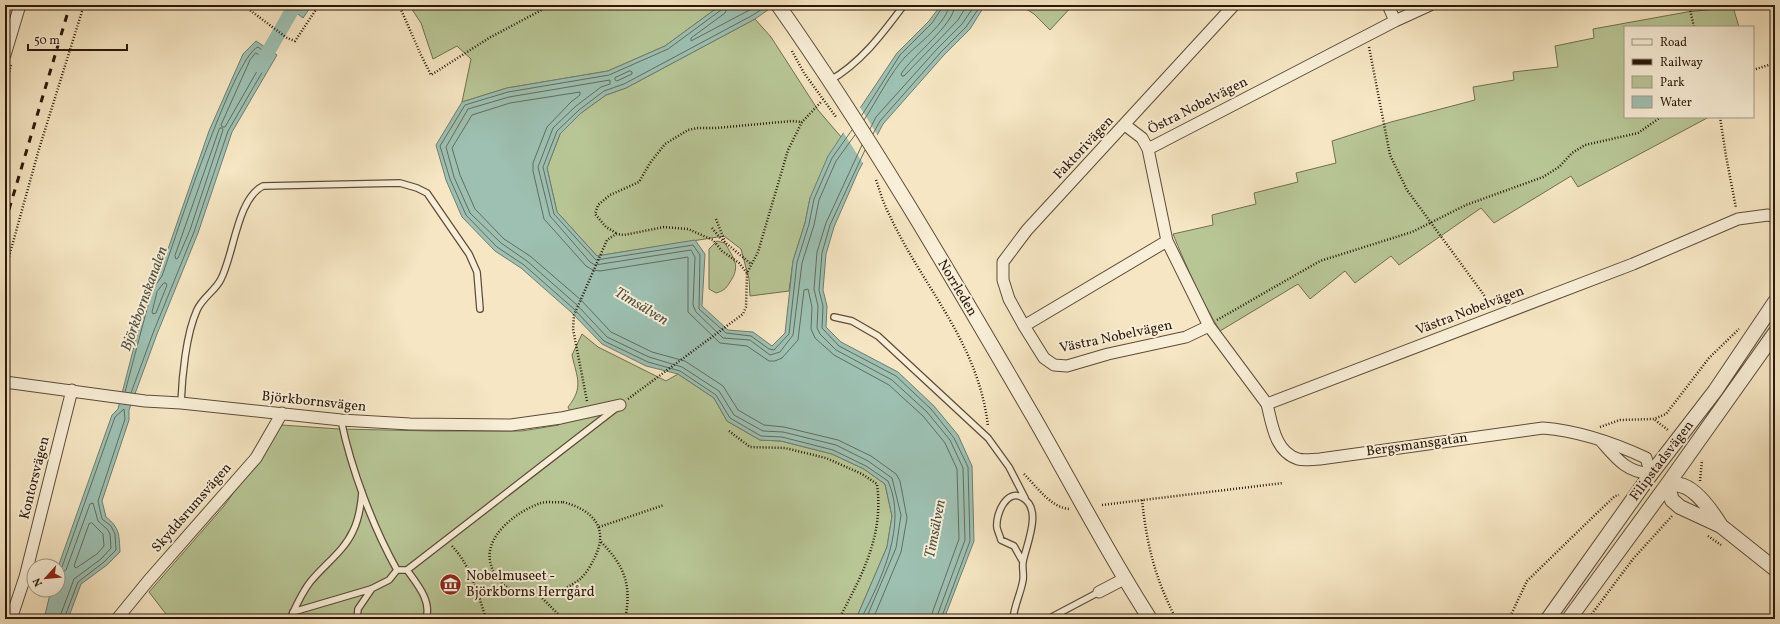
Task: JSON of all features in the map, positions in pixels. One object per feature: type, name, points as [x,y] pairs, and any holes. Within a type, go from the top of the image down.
[{"type":"street","points":[[5,55],[20,5]]},
{"type":"street","name":"Norrleden","points":[[778,5],[829,81],[846,118],[878,156],[1033,416],[1124,579],[1150,619]]},
{"type":"street","name":"Faktorivägen","points":[[1024,326],[1009,299],[1003,280],[1003,262],[1027,230],[1126,125],[1234,5]]},
{"type":"street","points":[[1388,5],[1395,21]]},
{"type":"street","name":"Östra Nobelvägen","points":[[1167,241],[1148,149],[1395,21],[1430,5]]},
{"type":"street","points":[[1126,125],[1142,138],[1148,149]]},
{"type":"street","name":"Västra Nobelvägen","points":[[1267,404],[1633,264],[1738,219],[1768,215],[1775,217]]},
{"type":"street","points":[[1024,326],[1167,241],[1209,326],[1267,404]]},
{"type":"street","name":"Filipstadsvägen","points":[[1548,619],[1652,474],[1715,390],[1775,302]]},
{"type":"street","name":"Västra Nobelvägen","points":[[1024,326],[1044,358],[1054,365],[1067,366],[1108,354],[1186,336],[1209,326]]},
{"type":"street","name":"Filipstadsvägen","points":[[1569,619],[1668,485],[1775,333]]},
{"type":"street","name":"Björkbornsvägen","points":[[5,382],[145,401],[181,403],[341,420],[410,424],[511,425],[561,418],[620,405]]},
{"type":"street","name":"Kontorsvägen","points":[[11,619],[25,577],[72,390]]},
{"type":"street","name":"Bergsmansgatan","points":[[1267,404],[1277,439],[1285,453],[1298,459],[1320,459],[1543,428],[1564,429],[1601,441],[1616,444],[1646,458],[1652,474],[1638,473],[1621,463],[1601,441]]},
{"type":"street","name":"Skyddsrumsvägen","points":[[117,619],[148,581],[256,458],[282,414]]},
{"type":"street","points":[[1652,474],[1668,485],[1681,485],[1693,492],[1710,508],[1721,526]]},
{"type":"street","points":[[1668,485],[1672,500],[1680,507],[1721,526],[1775,568]]},
{"type":"street","points":[[1098,592],[1124,579]]},
{"type":"street","name":"Norrleden","points":[[1124,579],[1141,619]]},
{"type":"lane","points":[[829,81],[844,72],[860,58],[904,5]]},
{"type":"lane","points":[[181,403],[183,372],[197,310],[221,280],[245,208],[255,190],[263,186],[400,183],[417,188],[427,193],[468,254],[477,272],[480,309]]},
{"type":"lane","points":[[834,316],[852,320],[878,336],[988,438],[1010,467],[1032,514],[1033,525],[1023,562],[1023,579],[1013,619]]},
{"type":"lane","points":[[397,570],[407,570],[620,405]]},
{"type":"lane","points":[[341,420],[346,445],[362,492],[397,570]]},
{"type":"lane","points":[[292,616],[310,582],[341,550],[353,532],[359,515],[362,492]]},
{"type":"lane","points":[[1023,562],[1014,546],[1001,540],[997,527],[1003,503],[1012,495],[1025,498]]},
{"type":"lane","points":[[292,616],[371,589],[389,580],[397,570]]},
{"type":"lane","points":[[407,570],[422,592],[427,604],[426,619]]},
{"type":"lane","points":[[357,619],[358,609],[371,589]]},
{"type":"lane","points":[[1048,619],[1098,592]]},
{"type":"path","points":[[5,270],[39,149],[84,5]]},
{"type":"path","points":[[243,5],[287,38],[295,41],[320,5]]},
{"type":"path","points":[[399,5],[431,74],[489,38],[551,5]]},
{"type":"path","points":[[1689,5],[1694,26]]},
{"type":"path","points":[[1367,36],[1390,155],[1407,190],[1499,316]]},
{"type":"path","points":[[790,47],[822,101],[846,118]]},
{"type":"path","points":[[1754,70],[1775,63]]},
{"type":"path","points":[[620,405],[738,319],[746,307],[747,273],[758,252],[788,150],[802,122],[822,101]]},
{"type":"path","points":[[1209,326],[1242,304],[1320,261],[1407,234],[1466,205],[1549,175],[1572,153],[1585,145],[1638,133],[1660,118]]},
{"type":"path","points":[[1720,118],[1738,219]]},
{"type":"path","points":[[616,234],[606,227],[595,214],[598,205],[610,195],[640,182],[656,154],[665,144],[678,136],[688,130],[698,128],[716,128],[792,121],[802,122]]},
{"type":"path","points":[[874,176],[889,215],[949,317],[970,357],[986,407],[988,438]]},
{"type":"path","points":[[716,219],[726,242]]},
{"type":"path","points":[[590,412],[573,329],[574,315],[607,240],[616,234],[664,227],[688,229],[713,240],[722,251],[739,263],[747,273]]},
{"type":"path","points":[[712,228],[751,264]]},
{"type":"path","points":[[1586,436],[1602,426],[1620,420],[1654,420],[1666,414],[1709,358],[1742,326]]},
{"type":"path","points":[[1654,420],[1679,438]]},
{"type":"path","points":[[729,431],[750,447],[785,448],[826,458],[862,474],[877,484],[879,502],[877,529],[868,561],[839,619]]},
{"type":"path","points":[[1102,505],[1283,482]]},
{"type":"path","points":[[1509,619],[1528,581],[1552,556],[1615,496],[1640,491]]},
{"type":"path","points":[[1142,500],[1150,554],[1156,575],[1176,619]]},
{"type":"path","points":[[601,542],[590,566],[581,579],[550,593],[538,594],[524,594],[511,590],[501,583],[493,572],[489,551],[494,538],[505,526],[523,512],[542,503],[563,502],[576,506],[591,517],[598,527],[601,542],[620,565],[627,583],[628,595],[625,619]]},
{"type":"path","points":[[598,527],[664,505]]},
{"type":"path","points":[[1062,507],[1072,509]]},
{"type":"path","points":[[1588,619],[1623,571],[1652,537],[1671,518],[1677,521]]},
{"type":"path","points":[[1706,535],[1725,548]]},
{"type":"path","points":[[446,541],[462,557],[475,585],[486,619]]},
{"type":"path","points":[[538,594],[563,619]]},
{"type":"green space","points":[[409,5],[721,5],[665,46],[608,71],[507,88],[462,102],[471,59],[457,46],[433,59],[421,23]]},
{"type":"green space","points":[[1020,5],[1073,5],[1050,30],[1034,14]]},
{"type":"green space","points":[[1733,7],[1739,26],[1624,26],[1624,118],[1707,118],[1578,187],[1571,176],[1494,223],[1481,208],[1399,265],[1391,256],[1355,283],[1345,271],[1310,299],[1298,284],[1220,331],[1195,284],[1173,234],[1213,225],[1212,215],[1256,204],[1254,193],[1298,182],[1296,173],[1336,163],[1332,141],[1391,122],[1475,100],[1473,87],[1514,80],[1513,72],[1558,67],[1555,46],[1594,38],[1593,29],[1687,12]]},
{"type":"green space","points":[[755,19],[771,37],[818,110],[842,138],[810,198],[805,223],[793,261],[789,291],[750,296],[749,279],[741,249],[724,236],[597,256],[557,212],[547,168],[560,134],[581,113],[606,95],[626,88]]},
{"type":"green space","points":[[717,241],[725,243],[736,267],[727,286],[716,293],[709,289],[709,249]]},
{"type":"green space","points":[[582,334],[598,347],[666,381],[678,374],[714,398],[727,421],[760,440],[781,441],[832,454],[864,469],[885,484],[892,516],[887,547],[856,619],[168,619],[169,618],[149,592],[224,506],[282,425],[339,429],[522,431],[559,425],[559,420],[573,417],[568,407],[576,394],[578,382],[572,355]]},
{"type":"water","points":[[292,5],[312,5],[303,18],[290,8]]},
{"type":"water","name":"Timsälven","points":[[721,5],[775,5],[755,19],[626,88],[606,95],[581,113],[560,134],[547,168],[557,212],[597,256],[695,240],[705,254],[702,306],[728,330],[753,332],[772,346],[785,333],[793,261],[805,223],[810,198],[828,156],[897,53],[929,21],[941,5],[985,5],[970,29],[944,55],[883,124],[858,172],[834,227],[826,254],[823,290],[827,306],[826,327],[841,342],[898,372],[934,406],[958,435],[972,466],[974,541],[944,619],[856,619],[887,547],[892,516],[885,484],[864,469],[832,454],[781,441],[760,440],[727,421],[714,398],[678,374],[646,366],[602,344],[571,312],[521,268],[495,251],[462,217],[446,180],[436,145],[462,102],[507,88],[608,71],[665,46]]},
{"type":"water","points":[[256,41],[277,55],[232,132],[198,233],[157,334],[129,410],[129,420],[102,501],[106,517],[111,521],[118,532],[120,552],[107,565],[81,584],[68,619],[44,619],[49,598],[66,598],[66,558],[61,558],[112,415],[118,409],[149,288],[159,275],[209,131],[243,54]]},
{"type":"pier","points":[[860,107],[878,136],[864,165],[843,132]]},
{"type":"waterway","name":"Björkbornskanalen","points":[[260,66],[295,5]]},
{"type":"railway","points":[[5,223],[70,5]]},
{"type":"place","name":"Nobelmuseet - Björkborns Herrgård","points":[[451,584]]}]
